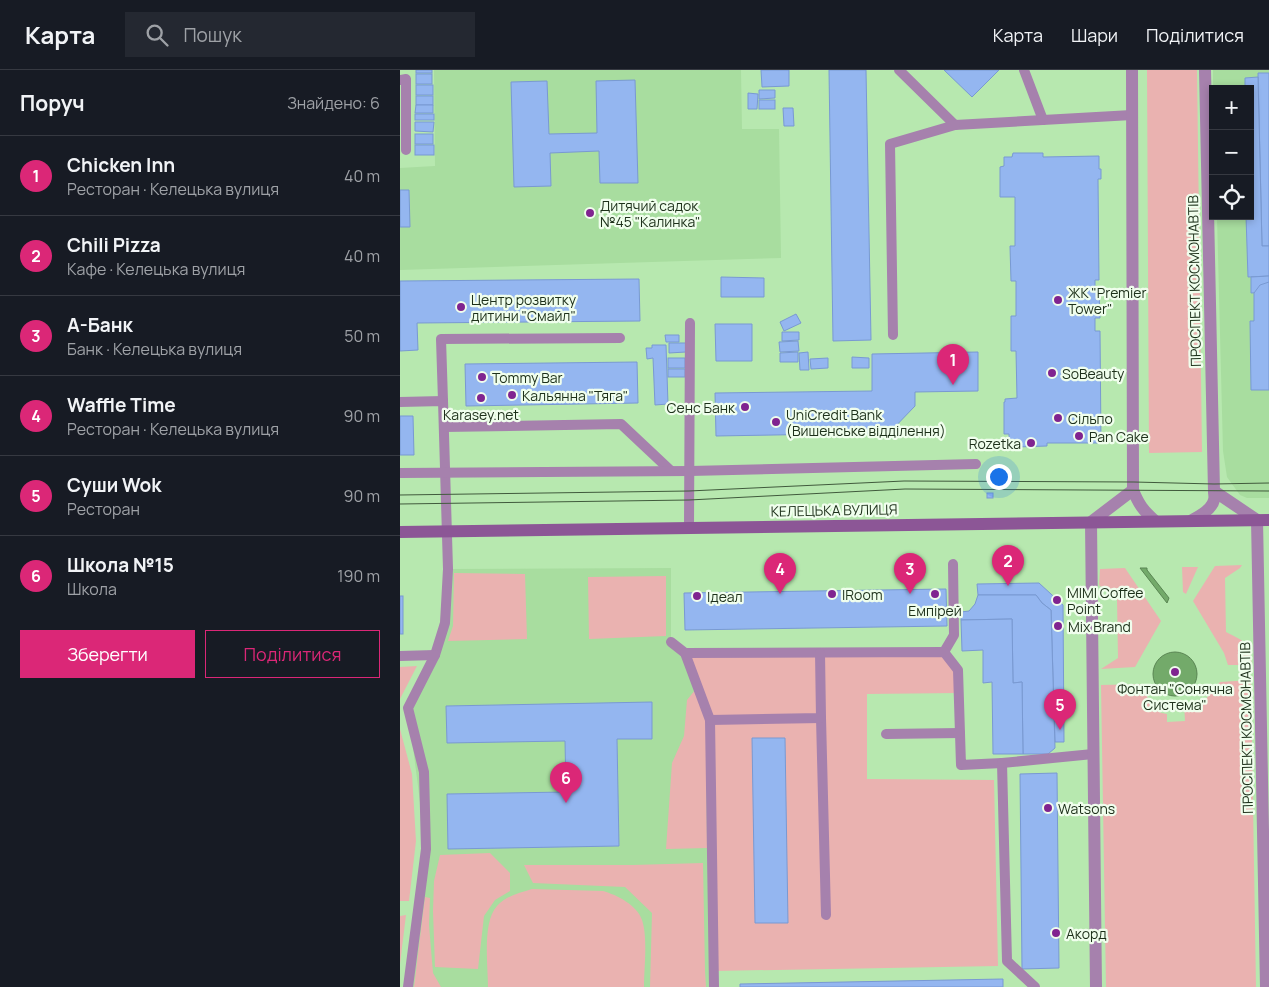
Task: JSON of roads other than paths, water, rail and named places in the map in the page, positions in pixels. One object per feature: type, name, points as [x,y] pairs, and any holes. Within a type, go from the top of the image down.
[{"type":"main road","name":"КЕЛЕЦЬКА ВУЛИЦЯ","points":[[400,532],[1263,520]]},
{"type":"street","points":[[1132,70],[1133,490],[1138,503],[1155,521]]},
{"type":"street","name":"ПРОСПЕКТ КОСМОНАВТІВ","points":[[1192,520],[1208,510],[1214,502],[1205,70]]},
{"type":"street","points":[[1096,987],[1091,522],[1133,490]]},
{"type":"street","points":[[1214,491],[1263,520]]},
{"type":"street","name":"ПРОСПЕКТ КОСМОНАВТІВ","points":[[1263,520],[1257,556],[1266,880],[1266,987]]},
{"type":"lane","points":[[899,70],[955,125]]},
{"type":"lane","points":[[1024,70],[1044,120]]},
{"type":"lane","points":[[400,80],[406,79],[406,150]]},
{"type":"lane","points":[[893,335],[890,144],[955,125],[1132,115]]},
{"type":"lane","points":[[690,323],[690,527]]},
{"type":"lane","points":[[408,987],[426,849],[424,772],[408,708],[435,655],[445,624],[448,569],[441,339],[620,338]]},
{"type":"lane","points":[[400,402],[443,401]]},
{"type":"lane","points":[[444,427],[621,424],[671,471]]},
{"type":"lane","points":[[400,473],[690,471],[976,464]]},
{"type":"lane","points":[[944,652],[954,635],[953,564]]},
{"type":"lane","points":[[671,642],[685,653],[710,720],[714,987]]},
{"type":"lane","points":[[944,652],[958,670],[961,765],[1093,754]]},
{"type":"lane","points":[[685,653],[944,652]]},
{"type":"lane","points":[[820,653],[826,915]]},
{"type":"lane","points":[[400,656],[435,655]]},
{"type":"lane","points":[[710,720],[821,718]]},
{"type":"lane","points":[[886,734],[960,733]]},
{"type":"lane","points":[[1002,763],[1006,961],[1035,987]]},
{"type":"lane","points":[[400,980],[408,987]]},
{"type":"tram line","points":[[400,495],[689,491],[904,481],[1269,483]]},
{"type":"tram line","points":[[400,504],[689,500],[905,489],[1269,491]]},
{"type":"place","name":"Дитячий садок №45 \"Калинка\"","points":[[590,213]]},
{"type":"place","name":"ЖК \"Premier Tower\"","points":[[1058,300]]},
{"type":"place","name":"Центр розвитку дитини \"Смайл\"","points":[[461,307]]},
{"type":"place","name":"SoBeauty","points":[[1052,373]]},
{"type":"place","name":"Tommy Bar","points":[[482,377]]},
{"type":"place","name":"Chicken Inn","points":[[953,385]]},
{"type":"place","name":"Кальянна \"Тяга\"","points":[[512,395]]},
{"type":"place","name":"Karasey.net","points":[[481,398]]},
{"type":"place","name":"Сенс Банк","points":[[745,407]]},
{"type":"place","name":"Сільпо","points":[[1058,418]]},
{"type":"place","name":"UniCredit Bank (Вишенське відділення)","points":[[776,422]]},
{"type":"place","name":"Pan Cake","points":[[1079,436]]},
{"type":"place","name":"Rozetka","points":[[1031,443]]},
{"type":"place","name":"Chili Pizza","points":[[1008,586]]},
{"type":"place","name":"Waffle Time","points":[[780,594]]},
{"type":"place","name":"IRoom","points":[[832,594]]},
{"type":"place","name":"А-Банк","points":[[910,594]]},
{"type":"place","name":"Емпірей","points":[[935,594]]},
{"type":"place","name":"Ідеал","points":[[697,596]]},
{"type":"place","name":"MIMI Coffee Point","points":[[1057,600]]},
{"type":"place","name":"Mix Brand","points":[[1058,626]]},
{"type":"place","name":"Фонтан \"Сонячна Система\"","points":[[1175,672]]},
{"type":"place","name":"Суши Wok","points":[[1060,730]]},
{"type":"place","name":"Школа №15","points":[[566,803]]},
{"type":"place","name":"Watsons","points":[[1048,808]]},
{"type":"place","name":"Акорд","points":[[1056,933]]}]
